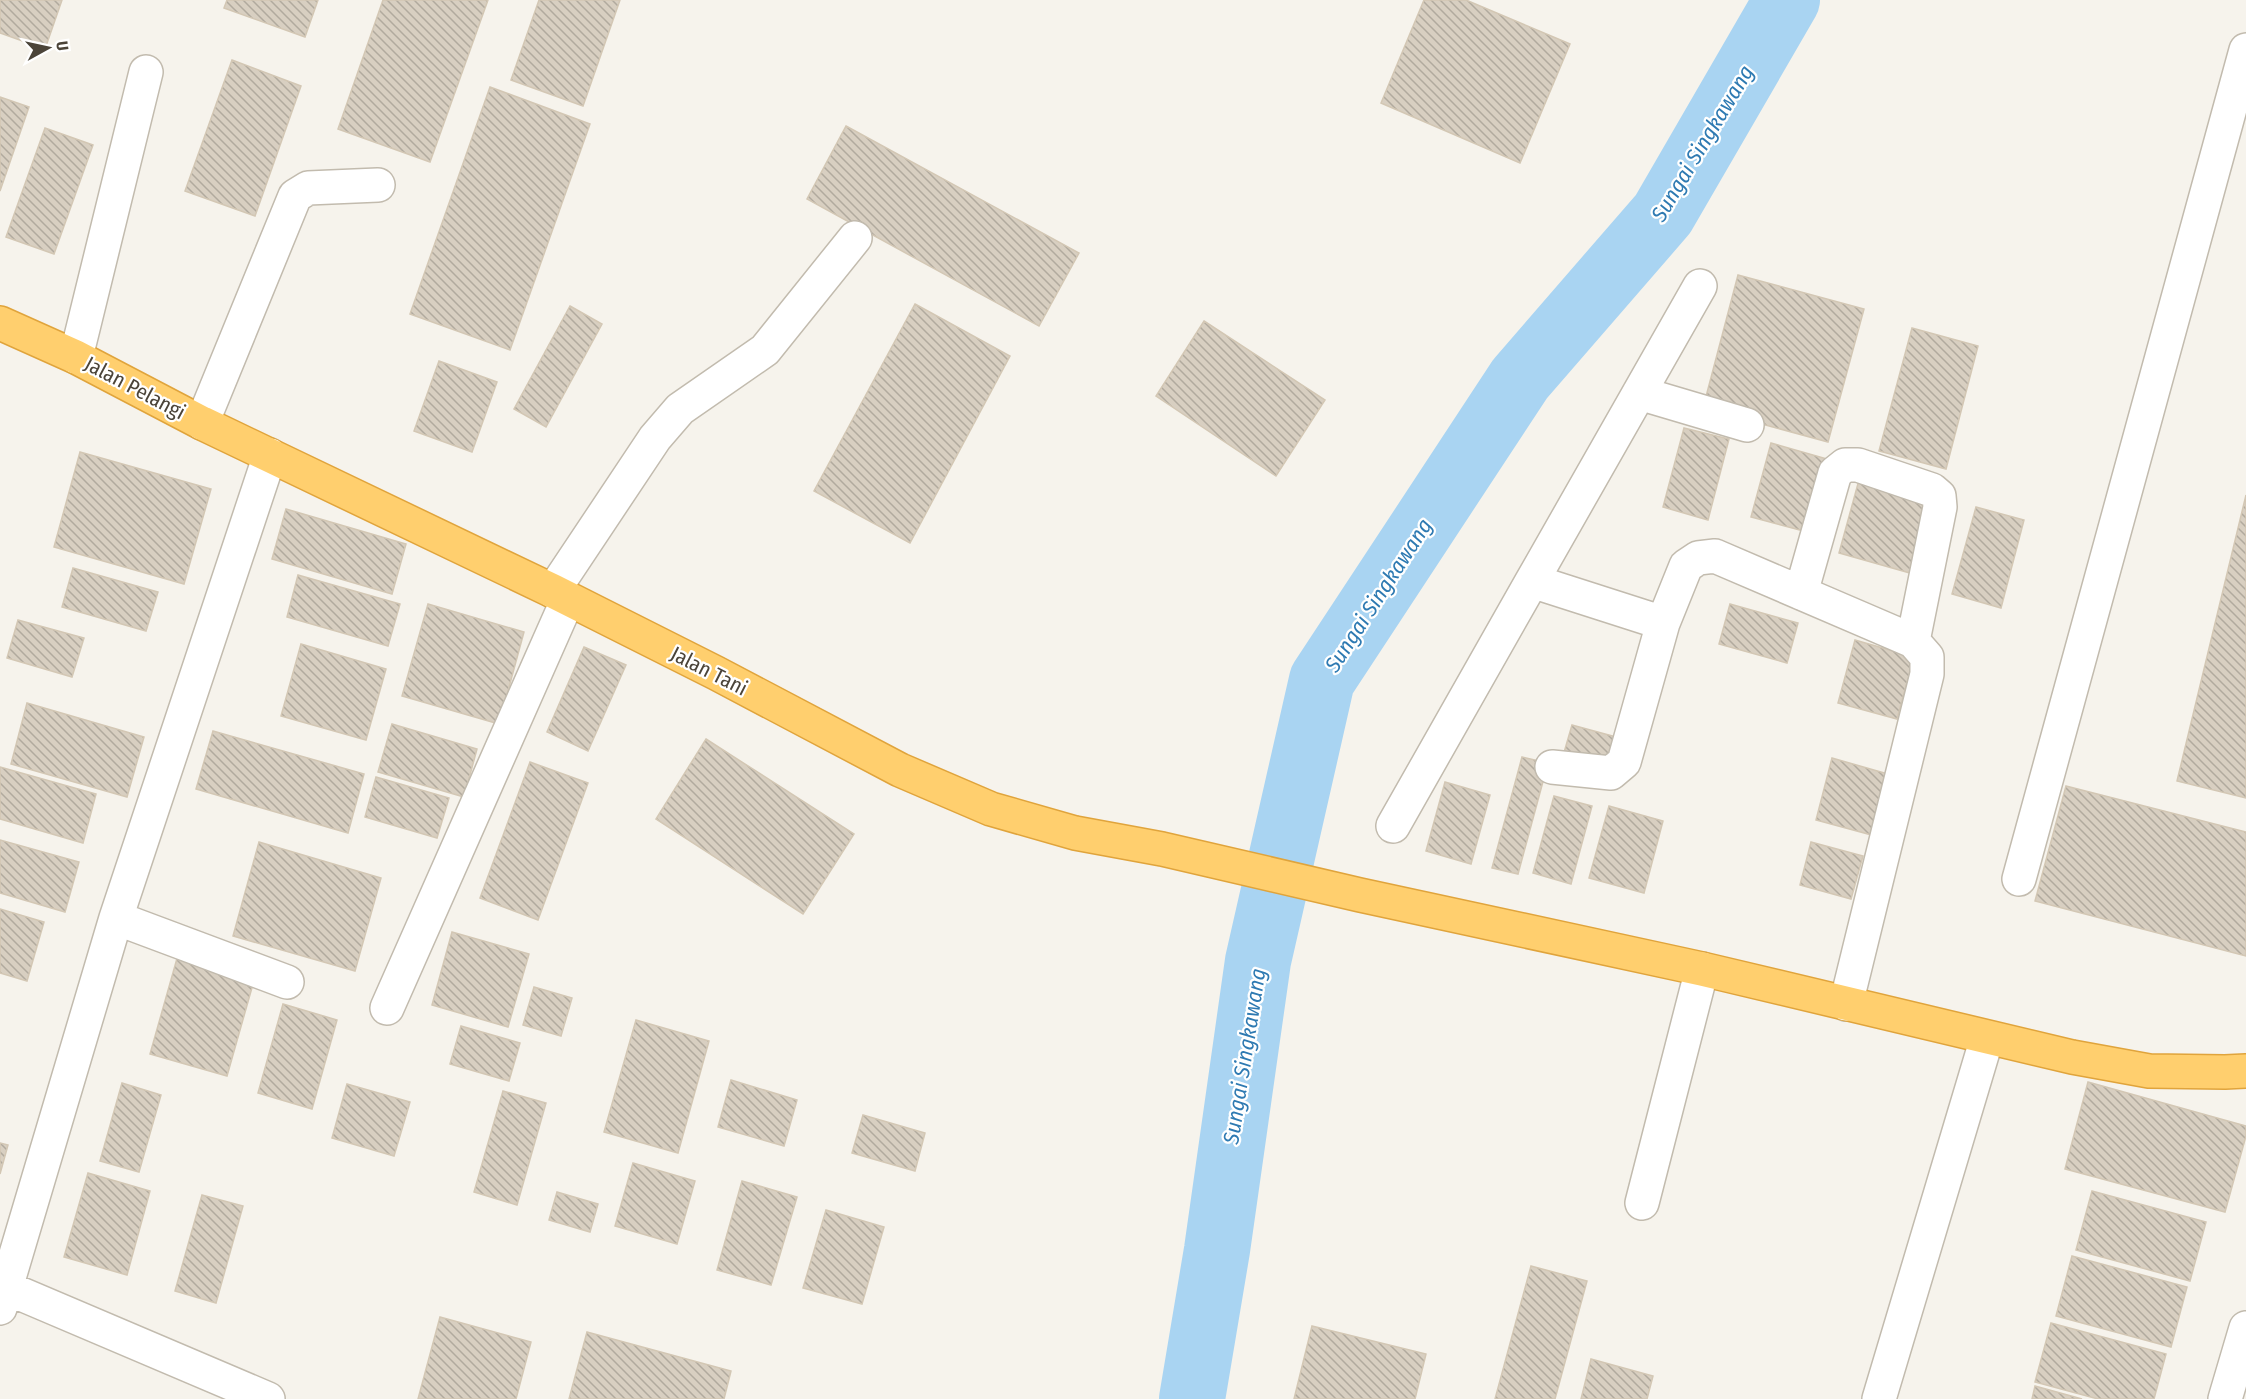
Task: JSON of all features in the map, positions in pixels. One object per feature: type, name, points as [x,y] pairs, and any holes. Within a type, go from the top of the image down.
[{"type":"highway","name":"Jalan Pelangi","points":[[0,323],[76,357],[202,423],[270,455]]},
{"type":"highway","name":"Jalan Tani","points":[[270,455],[560,595],[716,673],[900,770],[991,809],[1075,833],[1162,849],[1360,896],[1702,969],[2072,1057],[2149,1071],[2246,1071]]},
{"type":"street","points":[[2019,879],[2246,50]]},
{"type":"street","points":[[76,357],[146,72]]},
{"type":"street","points":[[202,423],[295,196],[308,188],[378,185]]},
{"type":"street","points":[[387,1008],[560,595],[662,431],[680,409],[765,350],[855,238]]},
{"type":"street","points":[[1393,826],[1700,285]]},
{"type":"street","points":[[1640,393],[1747,425]]},
{"type":"street","points":[[268,1399],[2,1293],[116,918],[270,455]]},
{"type":"street","points":[[1801,593],[1835,473],[1845,465],[1858,465],[1932,490],[1939,496],[1940,507],[1913,641]]},
{"type":"street","points":[[1552,767],[1611,772],[1624,762],[1663,623],[1686,566],[1698,558],[1716,556],[1913,641],[1927,657],[1927,674],[1846,1004]]},
{"type":"street","points":[[1532,581],[1663,623]]},
{"type":"street","points":[[116,918],[286,982]]},
{"type":"street","points":[[1642,1203],[1702,969]]},
{"type":"street","points":[[1879,1399],[1987,1038]]},
{"type":"street","points":[[2225,1399],[2246,1328]]},
{"type":"building","points":[[0,0],[62,0],[45,49],[0,33]]},
{"type":"building","points":[[227,0],[318,0],[305,37],[224,8]]},
{"type":"building","points":[[383,0],[488,0],[430,162],[338,129]]},
{"type":"building","points":[[539,0],[620,0],[583,106],[511,80]]},
{"type":"building","points":[[1424,0],[1466,0],[1570,44],[1520,163],[1381,103]]},
{"type":"building","points":[[232,60],[301,86],[255,216],[185,191]]},
{"type":"building","points":[[490,87],[590,124],[510,350],[410,314]]},
{"type":"building","points":[[0,97],[29,107],[0,191]]},
{"type":"building","points":[[846,126],[1079,253],[1039,326],[807,199]]},
{"type":"building","points":[[45,128],[93,145],[54,254],[6,237]]},
{"type":"building","points":[[1738,275],[1864,309],[1828,442],[1703,408]]},
{"type":"building","points":[[915,304],[1010,356],[910,543],[814,491]]},
{"type":"building","points":[[570,306],[602,324],[546,427],[514,409]]},
{"type":"building","points":[[1204,321],[1325,400],[1276,476],[1156,396]]},
{"type":"building","points":[[1912,328],[1978,346],[1946,469],[1879,451]]},
{"type":"building","points":[[439,361],[497,382],[472,452],[414,431]]},
{"type":"building","points":[[1684,428],[1729,439],[1708,520],[1663,507]]},
{"type":"building","points":[[1771,443],[1834,461],[1815,534],[1751,517]]},
{"type":"building","points":[[80,452],[211,489],[184,584],[54,547]]},
{"type":"building","points":[[1859,480],[1937,502],[1917,575],[1839,553]]},
{"type":"building","points":[[2246,495],[2246,798],[2177,781]]},
{"type":"building","points":[[1976,507],[2024,520],[2001,608],[1952,594]]},
{"type":"building","points":[[286,509],[406,544],[392,594],[272,559]]},
{"type":"building","points":[[73,568],[158,592],[146,631],[62,607]]},
{"type":"building","points":[[298,575],[400,604],[388,646],[287,617]]},
{"type":"building","points":[[428,604],[524,632],[499,724],[402,696]]},
{"type":"building","points":[[1730,604],[1798,623],[1787,663],[1719,644]]},
{"type":"building","points":[[18,620],[84,638],[72,677],[7,658]]},
{"type":"building","points":[[1855,640],[1914,657],[1897,719],[1838,703]]},
{"type":"building","points":[[301,644],[386,669],[366,740],[281,716]]},
{"type":"building","points":[[584,647],[626,665],[588,751],[547,732]]},
{"type":"building","points":[[27,703],[144,737],[127,797],[11,764]]},
{"type":"building","points":[[392,724],[477,749],[464,797],[378,772]]},
{"type":"building","points":[[1572,725],[1620,738],[1611,769],[1563,756]]},
{"type":"building","points":[[213,731],[364,774],[348,833],[196,789]]},
{"type":"building","points":[[706,739],[854,834],[803,914],[656,819]]},
{"type":"building","points":[[1522,757],[1548,763],[1518,874],[1492,868]]},
{"type":"building","points":[[1832,758],[1895,776],[1879,837],[1816,820]]},
{"type":"building","points":[[530,762],[588,783],[538,920],[480,898]]},
{"type":"building","points":[[0,767],[96,794],[83,843],[0,819]]},
{"type":"building","points":[[376,777],[449,798],[437,838],[365,817]]},
{"type":"building","points":[[1445,782],[1490,795],[1471,864],[1426,851]]},
{"type":"building","points":[[2066,786],[2246,832],[2246,956],[2035,901]]},
{"type":"building","points":[[1554,796],[1592,806],[1571,884],[1533,873]]},
{"type":"building","points":[[1609,806],[1663,821],[1644,893],[1589,878]]},
{"type":"building","points":[[0,840],[79,862],[65,912],[0,893]]},
{"type":"building","points":[[259,842],[381,878],[355,971],[233,936]]},
{"type":"building","points":[[1811,842],[1863,856],[1851,899],[1800,885]]},
{"type":"building","points":[[0,909],[44,922],[27,981],[0,973]]},
{"type":"building","points":[[452,932],[529,954],[508,1027],[432,1005]]},
{"type":"building","points":[[178,955],[255,977],[227,1076],[150,1054]]},
{"type":"building","points":[[534,987],[572,998],[561,1036],[523,1025]]},
{"type":"building","points":[[283,1004],[337,1020],[312,1109],[258,1093]]},
{"type":"building","points":[[636,1020],[709,1041],[678,1153],[604,1132]]},
{"type":"building","points":[[461,1026],[520,1043],[509,1081],[450,1064]]},
{"type":"building","points":[[731,1080],[797,1100],[784,1146],[718,1127]]},
{"type":"building","points":[[2088,1082],[2246,1126],[2246,1136],[2225,1212],[2065,1169]]},
{"type":"building","points":[[122,1083],[161,1095],[139,1172],[100,1161]]},
{"type":"building","points":[[347,1084],[410,1102],[394,1156],[332,1138]]},
{"type":"building","points":[[503,1091],[546,1103],[517,1205],[474,1192]]},
{"type":"building","points":[[863,1115],[925,1133],[915,1171],[852,1153]]},
{"type":"building","points":[[0,1143],[8,1145],[0,1174]]},
{"type":"building","points":[[633,1163],[695,1181],[677,1244],[615,1226]]},
{"type":"building","points":[[88,1173],[150,1191],[127,1275],[64,1257]]},
{"type":"building","points":[[742,1181],[797,1197],[771,1285],[717,1270]]},
{"type":"building","points":[[2092,1191],[2206,1222],[2190,1281],[2076,1250]]},
{"type":"building","points":[[557,1192],[598,1204],[590,1232],[549,1220]]},
{"type":"building","points":[[202,1195],[243,1206],[216,1303],[175,1291]]},
{"type":"building","points":[[826,1210],[884,1227],[862,1304],[803,1288]]},
{"type":"building","points":[[2072,1256],[2187,1287],[2171,1347],[2056,1316]]},
{"type":"building","points":[[1531,1266],[1587,1281],[1555,1399],[1495,1399]]},
{"type":"building","points":[[440,1317],[531,1342],[516,1399],[418,1399]]},
{"type":"building","points":[[2051,1323],[2166,1354],[2154,1399],[2098,1399],[2035,1382]]},
{"type":"building","points":[[1312,1326],[1426,1354],[1415,1399],[1294,1399]]},
{"type":"building","points":[[587,1332],[731,1371],[724,1399],[569,1399]]},
{"type":"building","points":[[1591,1359],[1653,1376],[1647,1399],[1581,1399]]},
{"type":"building","points":[[2035,1386],[2082,1399],[2032,1399]]},
{"type":"waterway","name":"Sungai Singkawang","points":[[1192,1399],[1217,1250],[1258,961],[1322,680],[1520,379],[1663,214],[1787,0]]}]
